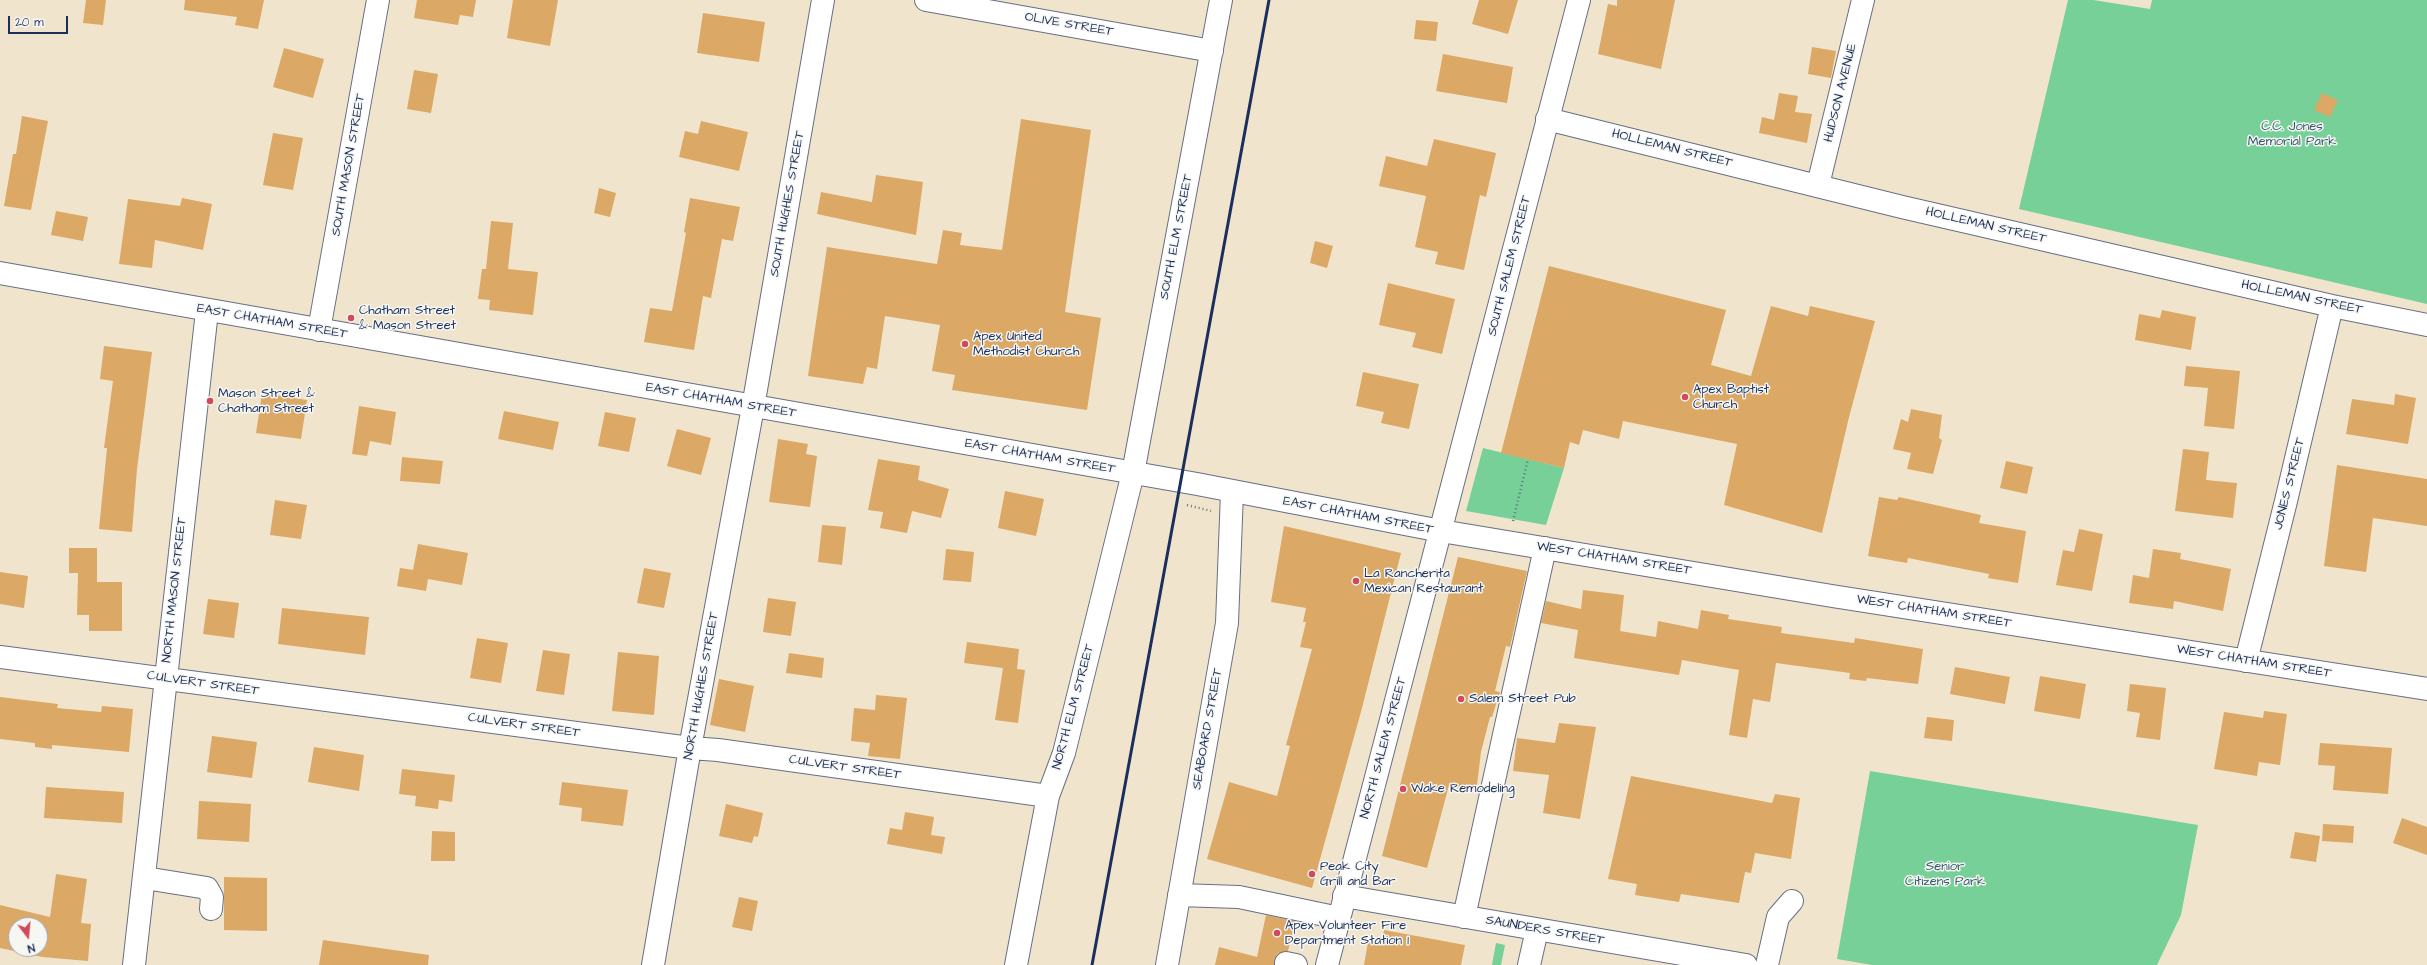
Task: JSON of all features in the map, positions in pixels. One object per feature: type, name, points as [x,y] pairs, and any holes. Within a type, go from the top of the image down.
[{"type":"street","name":"SOUTH MASON STREET","points":[[319,330],[378,0]]},
{"type":"street","name":"SOUTH HUGHES STREET","points":[[754,407],[823,0]]},
{"type":"street","name":"OLIVE STREET","points":[[926,0],[1212,50]]},
{"type":"street","name":"SOUTH ELM STREET","points":[[1133,473],[1221,0]]},
{"type":"street","name":"SOUTH SALEM STREET","points":[[1441,531],[1547,118],[1579,0]]},
{"type":"street","name":"HUDSON AVENUE","points":[[1818,185],[1863,0]]},
{"type":"street","name":"HOLLEMAN STREET","points":[[1547,118],[1945,217],[2332,306],[2427,325]]},
{"type":"street","name":"EAST CHATHAM STREET","points":[[0,273],[207,311],[1207,486],[1441,531]]},
{"type":"street","name":"JONES STREET","points":[[2246,661],[2292,479],[2332,306]]},
{"type":"street","name":"NORTH MASON STREET","points":[[134,965],[145,878],[165,679],[207,311]]},
{"type":"street","name":"NORTH HUGHES STREET","points":[[653,965],[690,748],[754,407]]},
{"type":"street","name":"NORTH ELM STREET","points":[[1016,965],[1048,796],[1064,752],[1133,473]]},
{"type":"street","name":"SEABOARD STREET","points":[[1167,965],[1227,623],[1232,492]]},
{"type":"street","name":"WEST CHATHAM STREET","points":[[1441,531],[1832,596],[2427,689]]},
{"type":"street","name":"NORTH SALEM STREET","points":[[1327,965],[1441,531]]},
{"type":"street","points":[[1464,917],[1545,548]]},
{"type":"street","name":"CULVERT STREET","points":[[0,657],[690,748],[718,750],[1048,796]]},
{"type":"street","points":[[145,878],[206,888],[212,897],[211,909]]},
{"type":"street","points":[[1179,896],[1238,897],[1339,918]]},
{"type":"street","name":"SAUNDERS STREET","points":[[1344,896],[1746,965]]},
{"type":"street","points":[[1767,965],[1778,917],[1792,901]]},
{"type":"street","points":[[1529,965],[1537,930]]},
{"type":"path","points":[[1513,521],[1528,459]]},
{"type":"green space","name":"C.C. Jones Memorial Park","points":[[2068,0],[2093,0],[2150,9],[2152,0],[2427,0],[2427,304],[2019,209]]},
{"type":"green space","points":[[1483,448],[1564,468],[1546,525],[1466,511]]},
{"type":"green space","name":"Senior Citizens Park","points":[[1870,771],[2198,825],[2181,915],[2157,965],[1872,965],[1837,959]]},
{"type":"green space","points":[[1496,943],[1505,945],[1501,965],[1492,965]]},
{"type":"building","points":[[86,0],[106,0],[103,25],[83,23]]},
{"type":"building","points":[[185,0],[264,0],[258,29],[235,25],[237,17],[184,10]]},
{"type":"building","points":[[417,0],[476,0],[473,17],[460,15],[458,25],[414,18]]},
{"type":"building","points":[[513,0],[558,0],[550,46],[507,38]]},
{"type":"building","points":[[1479,0],[1518,0],[1508,34],[1472,24]]},
{"type":"building","points":[[1617,0],[1675,0],[1661,69],[1598,54],[1608,4],[1617,6]]},
{"type":"building","points":[[703,13],[765,22],[759,62],[697,53]]},
{"type":"building","points":[[1416,20],[1438,22],[1436,41],[1414,39]]},
{"type":"building","points":[[1812,47],[1836,51],[1831,78],[1808,74]]},
{"type":"building","points":[[284,48],[324,59],[313,98],[273,87]]},
{"type":"building","points":[[1443,54],[1513,67],[1507,103],[1436,91]]},
{"type":"building","points":[[414,70],[438,74],[431,113],[407,109]]},
{"type":"building","points":[[1779,93],[1798,96],[1795,112],[1812,114],[1807,143],[1759,133],[1762,117],[1774,120]]},
{"type":"building","points":[[2322,93],[2338,100],[2330,117],[2314,110]]},
{"type":"building","points":[[22,116],[48,121],[31,210],[4,206],[13,154],[16,154]]},
{"type":"building","points":[[1021,119],[1091,130],[1065,312],[1101,318],[1087,410],[952,390],[955,375],[932,371],[940,325],[885,316],[877,369],[867,367],[863,384],[808,376],[827,247],[937,264],[943,230],[962,233],[960,245],[1002,250]]},
{"type":"building","points":[[701,121],[748,132],[739,171],[679,157],[685,131],[698,134]]},
{"type":"building","points":[[273,133],[303,138],[293,190],[263,185]]},
{"type":"building","points":[[1434,139],[1496,153],[1486,197],[1480,195],[1464,270],[1435,264],[1438,252],[1415,247],[1426,196],[1379,186],[1386,156],[1427,166]]},
{"type":"building","points":[[876,175],[923,182],[916,235],[817,214],[821,192],[872,202]]},
{"type":"building","points":[[599,188],[616,193],[610,217],[594,213]]},
{"type":"building","points":[[182,198],[212,204],[203,250],[155,240],[152,268],[119,264],[128,199],[180,206]]},
{"type":"building","points":[[690,198],[740,207],[733,241],[722,239],[711,298],[703,296],[694,350],[644,342],[650,308],[672,311],[686,233],[684,232]]},
{"type":"building","points":[[56,211],[88,217],[83,241],[51,235]]},
{"type":"building","points":[[491,221],[513,223],[508,269],[538,272],[533,315],[489,310],[490,300],[478,299],[482,269],[486,269]]},
{"type":"building","points":[[1315,241],[1333,246],[1327,268],[1310,263]]},
{"type":"building","name":"Apex Baptist Church","points":[[1549,266],[1726,310],[1711,365],[1751,376],[1771,306],[1808,316],[1810,306],[1875,321],[1849,417],[1822,533],[1724,505],[1737,444],[1623,421],[1619,439],[1583,430],[1579,445],[1570,442],[1564,468],[1501,453]]},
{"type":"building","points":[[1388,283],[1455,299],[1442,354],[1412,347],[1416,333],[1379,325]]},
{"type":"building","points":[[2162,310],[2196,317],[2191,350],[2135,340],[2139,314],[2160,318]]},
{"type":"building","points":[[104,346],[152,352],[137,469],[132,532],[99,529],[107,448],[104,448],[113,381],[100,379]]},
{"type":"building","points":[[2186,366],[2240,371],[2234,429],[2204,426],[2208,388],[2184,386]]},
{"type":"building","points":[[1363,372],[1419,384],[1409,429],[1381,423],[1384,412],[1356,406]]},
{"type":"building","points":[[262,393],[307,400],[301,439],[256,433]]},
{"type":"building","points":[[2395,394],[2416,398],[2408,444],[2346,434],[2352,399],[2394,405]]},
{"type":"building","points":[[359,406],[396,412],[391,445],[370,441],[367,456],[352,454]]},
{"type":"building","points":[[1911,409],[1942,415],[1939,438],[1942,440],[1933,474],[1907,469],[1911,453],[1893,449],[1901,419],[1908,422]]},
{"type":"building","points":[[504,411],[559,422],[553,450],[498,439]]},
{"type":"building","points":[[605,412],[636,418],[629,452],[598,446]]},
{"type":"building","points":[[677,429],[711,438],[701,475],[667,466]]},
{"type":"building","points":[[778,439],[808,444],[806,454],[817,456],[810,507],[769,502]]},
{"type":"building","points":[[2183,449],[2209,452],[2206,480],[2237,483],[2233,518],[2175,511]]},
{"type":"building","points":[[402,457],[443,461],[440,484],[400,481]]},
{"type":"building","points":[[878,459],[920,466],[918,480],[949,489],[941,518],[912,511],[907,533],[880,528],[883,512],[868,510]]},
{"type":"building","points":[[2006,461],[2033,467],[2027,494],[2000,488]]},
{"type":"building","points":[[2337,465],[2427,479],[2427,526],[2373,518],[2366,572],[2324,566]]},
{"type":"building","points":[[1005,491],[1044,499],[1036,536],[998,528]]},
{"type":"building","points":[[1879,497],[1897,500],[1899,497],[1981,515],[1979,523],[2026,531],[2018,583],[1988,578],[1989,574],[1908,558],[1907,563],[1868,556]]},
{"type":"building","points":[[275,500],[307,505],[301,539],[270,535]]},
{"type":"building","points":[[822,525],[846,527],[842,565],[818,562]]},
{"type":"building","points":[[1284,526],[1401,553],[1362,708],[1312,888],[1207,859],[1229,782],[1277,796],[1290,746],[1286,745],[1312,649],[1300,647],[1306,622],[1303,622],[1306,608],[1271,602]]},
{"type":"building","points":[[2079,529],[2103,534],[2092,591],[2056,585],[2063,550],[2074,552]]},
{"type":"building","points":[[418,544],[468,553],[462,585],[428,579],[426,591],[397,586],[400,568],[413,570]]},
{"type":"building","points":[[69,548],[97,548],[97,582],[122,582],[122,631],[89,631],[89,615],[77,615],[78,573],[69,573]]},
{"type":"building","points":[[946,549],[974,552],[971,582],[943,580]]},
{"type":"building","points":[[2153,549],[2181,553],[2180,559],[2231,569],[2223,611],[2174,601],[2173,609],[2129,603],[2133,575],[2149,578]]},
{"type":"building","points":[[1458,557],[1527,571],[1510,647],[1506,646],[1495,691],[1500,692],[1492,717],[1490,717],[1481,752],[1477,785],[1474,785],[1472,791],[1449,785],[1427,868],[1382,856]]},
{"type":"building","points":[[644,568],[671,573],[664,608],[637,603]]},
{"type":"building","points":[[0,572],[28,576],[24,608],[0,604]]},
{"type":"building","points":[[1583,590],[1624,595],[1620,631],[1656,637],[1658,621],[1698,629],[1701,610],[1729,615],[1728,619],[1782,627],[1781,633],[1854,643],[1855,638],[1923,649],[1918,684],[1867,678],[1866,681],[1849,679],[1850,673],[1776,663],[1770,702],[1753,699],[1747,738],[1729,735],[1739,670],[1682,660],[1679,675],[1574,658],[1578,630],[1541,623],[1546,601],[1581,609]]},
{"type":"building","points":[[768,598],[796,602],[791,636],[763,632]]},
{"type":"building","points":[[208,599],[239,603],[234,638],[203,634]]},
{"type":"building","points":[[282,608],[369,617],[365,655],[278,644]]},
{"type":"building","points":[[477,638],[508,643],[501,683],[470,678]]},
{"type":"building","points":[[967,642],[1019,649],[1017,669],[1025,670],[1018,723],[995,720],[1003,668],[964,663]]},
{"type":"building","points":[[543,650],[570,654],[564,695],[536,691]]},
{"type":"building","points":[[618,652],[659,656],[654,715],[612,711]]},
{"type":"building","points":[[789,653],[824,658],[822,678],[786,673]]},
{"type":"building","points":[[1955,667],[2010,677],[2005,704],[1950,694]]},
{"type":"building","points":[[2040,676],[2086,684],[2080,719],[2034,711]]},
{"type":"building","points":[[719,679],[754,686],[745,732],[710,725]]},
{"type":"building","points":[[2130,684],[2166,688],[2160,740],[2136,737],[2140,713],[2127,711]]},
{"type":"building","points":[[876,695],[907,698],[900,759],[868,756],[870,743],[851,741],[854,708],[875,710]]},
{"type":"building","points":[[0,697],[58,704],[57,708],[101,712],[102,706],[133,709],[129,752],[52,745],[52,749],[35,747],[35,743],[0,739]]},
{"type":"building","points":[[2264,711],[2287,714],[2280,765],[2259,762],[2257,776],[2214,769],[2224,712],[2263,718]]},
{"type":"building","points":[[1927,717],[1954,720],[1952,741],[1924,738]]},
{"type":"building","points":[[1559,723],[1596,727],[1580,819],[1543,813],[1549,775],[1513,771],[1517,738],[1555,743]]},
{"type":"building","points":[[212,736],[257,742],[252,778],[207,772]]},
{"type":"building","points":[[2320,743],[2392,748],[2388,794],[2333,790],[2335,766],[2318,765]]},
{"type":"building","points":[[314,747],[364,755],[359,791],[308,782]]},
{"type":"building","points":[[402,769],[455,775],[452,802],[439,800],[438,809],[415,806],[416,796],[399,794]]},
{"type":"building","points":[[1631,776],[1772,803],[1775,794],[1800,798],[1791,859],[1755,853],[1751,873],[1745,872],[1739,903],[1681,894],[1679,902],[1635,895],[1637,884],[1608,879]]},
{"type":"building","points":[[562,782],[628,790],[623,826],[581,821],[582,808],[559,805]]},
{"type":"building","points":[[46,787],[124,792],[122,823],[44,818]]},
{"type":"building","points":[[199,801],[251,804],[249,842],[197,839]]},
{"type":"building","points":[[726,804],[763,813],[758,837],[754,836],[752,843],[719,836]]},
{"type":"building","points":[[905,812],[934,817],[931,835],[945,837],[942,854],[887,844],[890,828],[902,830]]},
{"type":"building","points":[[2402,818],[2427,827],[2427,855],[2393,843]]},
{"type":"building","points":[[2323,824],[2354,826],[2353,843],[2322,841]]},
{"type":"building","points":[[432,831],[455,832],[455,861],[431,861]]},
{"type":"building","points":[[2295,832],[2320,836],[2316,862],[2290,858]]},
{"type":"building","points":[[56,874],[87,879],[81,923],[91,924],[88,961],[42,957],[48,957],[48,917],[8,917],[8,950],[0,948],[0,905],[50,917]]},
{"type":"building","points":[[224,877],[267,878],[267,931],[224,930]]},
{"type":"building","points":[[739,897],[758,901],[752,931],[732,927]]},
{"type":"building","name":"Apex Volunteer Fire Department Station 1","points":[[1266,915],[1295,921],[1288,951],[1277,954],[1274,965],[1215,965],[1219,947],[1257,957]]},
{"type":"building","points":[[1384,930],[1465,945],[1461,965],[1364,965],[1368,942],[1381,944]]},
{"type":"building","points":[[323,940],[429,955],[428,965],[319,965]]},
{"type":"railway","points":[[1092,965],[1269,0]]},
{"type":"place","name":"Chatham Street & Mason Street","points":[[351,318]]},
{"type":"place","name":"Apex United Methodist Church","points":[[965,344]]},
{"type":"place","name":"Apex Baptist Church","points":[[1685,397]]},
{"type":"place","name":"Mason Street & Chatham Street","points":[[210,401]]},
{"type":"place","name":"La Rancherita Mexican Restaurant","points":[[1356,581]]},
{"type":"place","name":"Salem Street Pub","points":[[1461,699]]},
{"type":"place","name":"Wake Remodeling","points":[[1403,789]]},
{"type":"place","name":"Peak City Grill and Bar","points":[[1312,874]]},
{"type":"place","name":"Apex Volunteer Fire Department Station 1","points":[[1277,933]]}]
